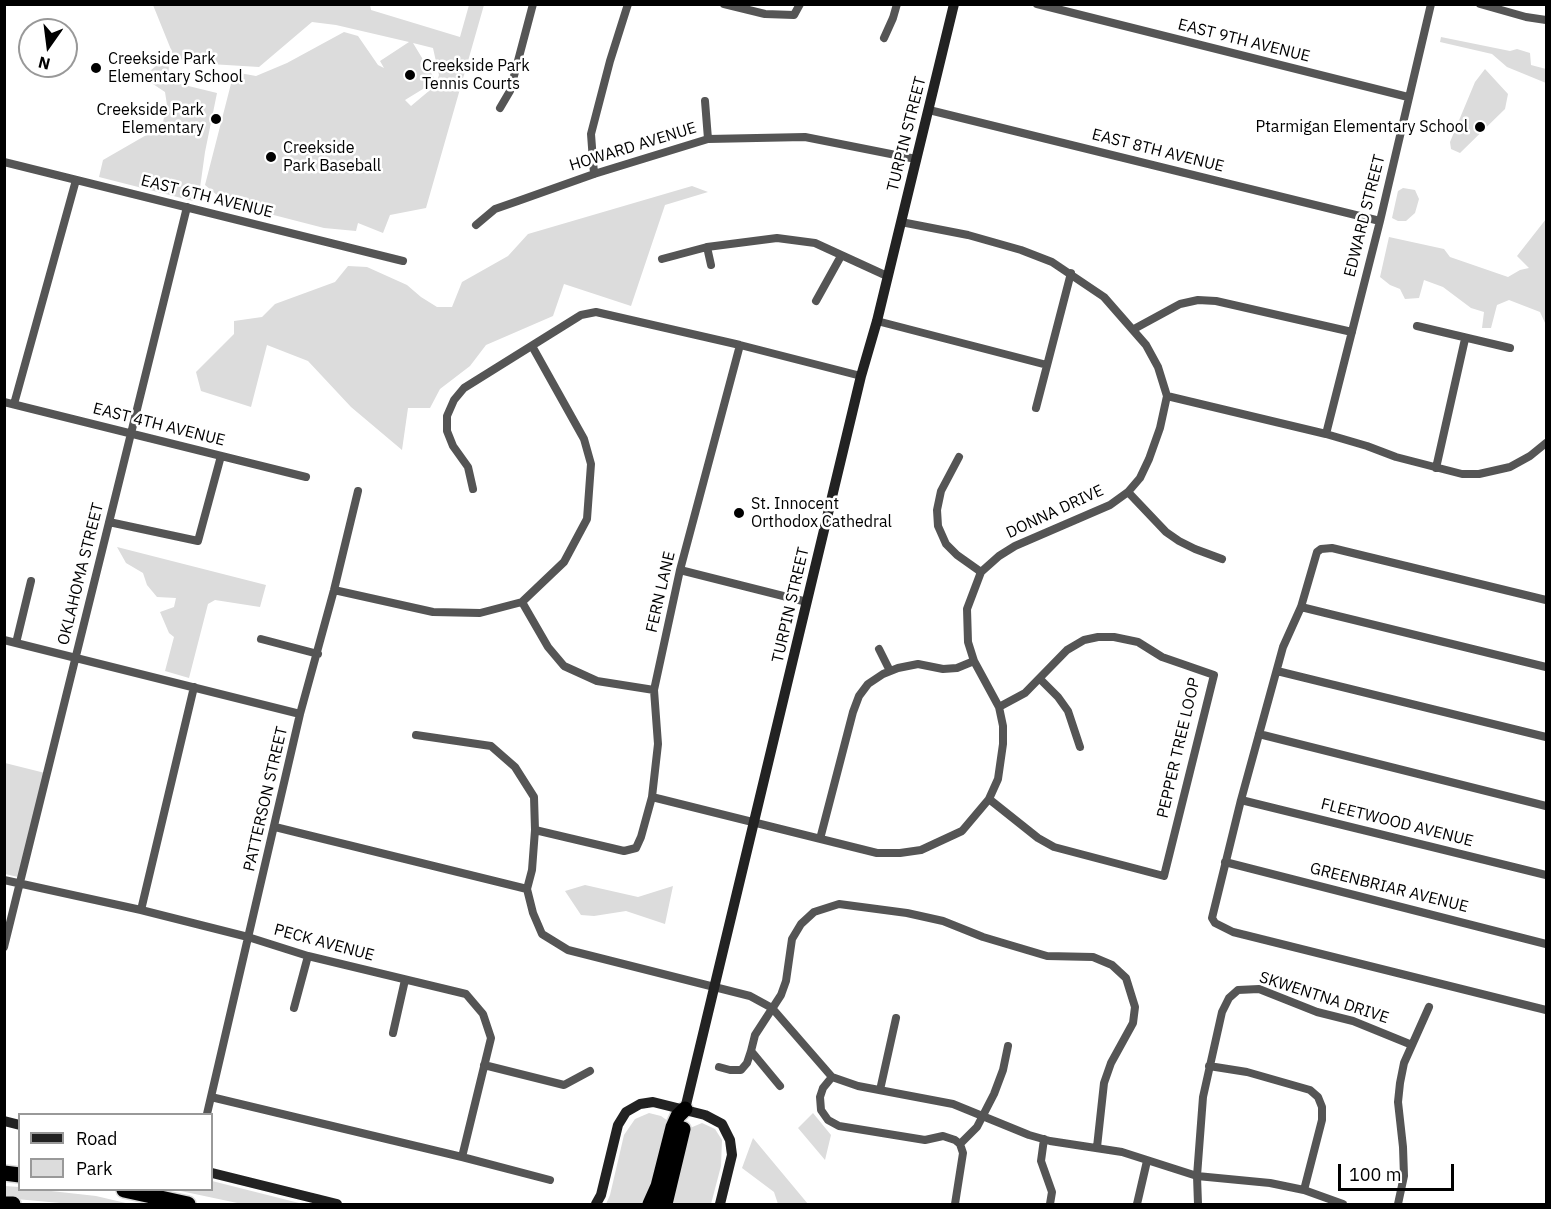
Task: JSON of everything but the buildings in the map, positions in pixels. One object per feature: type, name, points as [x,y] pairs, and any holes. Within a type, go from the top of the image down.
[{"type":"highway","points":[[650,1204],[658,1186],[673,1127],[678,1116],[685,1109]]},
{"type":"highway","points":[[665,1204],[683,1131],[685,1109]]},
{"type":"highway","points":[[129,1191],[188,1204]]},
{"type":"highway","points":[[4,1204],[13,1204]]},
{"type":"street","points":[[500,108],[510,91],[533,4]]},
{"type":"street","points":[[594,174],[591,134],[610,60],[628,4]]},
{"type":"street","points":[[724,4],[765,14],[794,15],[800,4]]},
{"type":"street","points":[[884,38],[897,4]]},
{"type":"street","name":"TURPIN STREET","points":[[685,1109],[861,376],[877,321],[954,4]]},
{"type":"street","name":"EAST 9TH AVENUE","points":[[1037,4],[1408,97]]},
{"type":"street","name":"EDWARD STREET","points":[[1326,434],[1380,221],[1431,4]]},
{"type":"street","points":[[1480,4],[1502,7],[1526,17],[1546,20]]},
{"type":"street","points":[[705,100],[708,139]]},
{"type":"street","name":"EAST 8TH AVENUE","points":[[929,110],[1380,221]]},
{"type":"street","name":"HOWARD AVENUE","points":[[476,225],[495,210],[594,174],[708,139],[805,132],[915,159]]},
{"type":"street","name":"EAST 6TH AVENUE","points":[[4,162],[403,261]]},
{"type":"street","points":[[14,404],[76,180]]},
{"type":"street","name":"OKLAHOMA STREET","points":[[4,947],[187,207]]},
{"type":"street","name":"DONNA DRIVE","points":[[652,797],[877,853],[921,850],[962,831],[989,800],[998,779],[1002,761],[1004,726],[999,707],[974,661],[968,642],[967,609],[981,572],[1015,546],[1110,505],[1128,492],[1140,478],[1149,459],[1160,428],[1167,396],[1158,367],[1146,345],[1104,297],[1052,262],[1021,250],[901,222]]},
{"type":"street","points":[[662,259],[707,247],[777,238],[815,243],[887,276]]},
{"type":"street","points":[[707,247],[711,265]]},
{"type":"street","points":[[816,301],[841,256]]},
{"type":"street","points":[[1036,408],[1071,273]]},
{"type":"street","points":[[1134,329],[1180,304],[1198,300],[1216,301],[1352,332]]},
{"type":"street","points":[[473,489],[468,467],[453,446],[447,431],[447,416],[454,399],[464,388],[581,315],[596,312],[861,376]]},
{"type":"street","points":[[877,321],[1047,365]]},
{"type":"street","points":[[1417,326],[1510,348]]},
{"type":"street","points":[[1436,468],[1465,339]]},
{"type":"street","name":"FERN LANE","points":[[535,831],[624,851],[636,848],[641,837],[652,797],[658,744],[654,690],[680,570],[740,345]]},
{"type":"street","points":[[334,590],[432,612],[480,613],[522,602],[564,562],[587,519],[591,464],[584,439],[532,346]]},
{"type":"street","points":[[1167,396],[1326,434],[1462,474],[1495,472],[1510,467],[1546,444]]},
{"type":"street","name":"EAST 4TH AVENUE","points":[[4,402],[306,477]]},
{"type":"street","points":[[109,522],[198,541],[221,456]]},
{"type":"street","points":[[959,457],[941,491],[938,526],[946,544],[981,572]]},
{"type":"street","name":"PATTERSON STREET","points":[[207,1113],[300,714],[318,654],[358,491]]},
{"type":"street","points":[[1128,492],[1166,532],[1179,541],[1222,559]]},
{"type":"street","points":[[1546,600],[1332,548],[1321,549],[1317,552],[1301,607],[1283,647],[1241,800],[1212,918],[1218,926],[1254,938],[1546,1010]]},
{"type":"street","points":[[680,570],[807,602]]},
{"type":"street","points":[[16,643],[32,581]]},
{"type":"street","points":[[522,602],[548,647],[564,666],[597,681],[654,690]]},
{"type":"street","points":[[1301,607],[1546,667]]},
{"type":"street","name":"PEPPER TREE LOOP","points":[[989,800],[1053,847],[1164,876],[1214,675],[1162,657],[1138,642],[1114,637],[1098,637],[1084,640],[1067,650],[1025,693],[999,707]]},
{"type":"street","points":[[261,639],[318,654]]},
{"type":"street","points":[[4,640],[300,714]]},
{"type":"street","points":[[879,649],[890,671]]},
{"type":"street","points":[[820,839],[856,704],[868,684],[890,671],[918,664],[943,669],[957,668],[974,661]]},
{"type":"street","points":[[1277,671],[1546,737]]},
{"type":"street","points":[[1040,679],[1068,711],[1080,747]]},
{"type":"street","points":[[141,910],[194,687]]},
{"type":"street","points":[[1259,734],[1546,806]]},
{"type":"street","points":[[416,735],[491,746],[515,767],[534,797],[535,831],[532,870],[527,889],[533,913],[542,934],[568,950],[750,996],[772,1008],[832,1077],[858,1086],[934,1099],[984,1115],[1029,1135],[1044,1139],[1122,1152],[1197,1176],[1252,1180],[1304,1191],[1342,1204]]},
{"type":"street","name":"FLEETWOOD AVENUE","points":[[1241,800],[1546,875]]},
{"type":"street","points":[[275,827],[527,889]]},
{"type":"street","name":"GREENBRIAR AVENUE","points":[[1225,862],[1546,944]]},
{"type":"street","name":"PECK AVENUE","points":[[4,880],[141,910],[248,937],[308,956],[466,994],[483,1014],[491,1038],[462,1156]]},
{"type":"street","points":[[719,1067],[741,1070],[747,1063],[755,1035],[786,981],[792,939],[801,924],[814,912],[839,904],[907,913],[943,921],[983,937],[1047,956],[1093,957],[1112,965],[1126,978],[1135,1008],[1133,1023],[1111,1063],[1104,1083],[1097,1147]]},
{"type":"street","points":[[294,1008],[308,956]]},
{"type":"street","points":[[393,1033],[405,980]]},
{"type":"street","name":"SKWENTNA DRIVE","points":[[1198,1204],[1197,1176],[1203,1097],[1222,1012],[1229,998],[1238,990],[1259,989],[1317,1012],[1353,1021],[1412,1046]]},
{"type":"street","points":[[1398,1204],[1404,1176],[1398,1101],[1404,1063],[1429,1007]]},
{"type":"street","points":[[880,1090],[896,1018]]},
{"type":"street","points":[[960,1144],[977,1127],[984,1115],[1003,1070],[1008,1046]]},
{"type":"street","points":[[751,1051],[780,1086]]},
{"type":"street","points":[[484,1065],[564,1085],[590,1071]]},
{"type":"street","points":[[1209,1066],[1247,1072],[1310,1090],[1318,1097],[1322,1107],[1322,1120],[1304,1191]]},
{"type":"street","points":[[832,1077],[823,1088],[820,1097],[821,1110],[828,1120],[839,1126],[925,1140],[943,1136],[960,1144],[963,1153],[955,1204]]},
{"type":"street","points":[[211,1097],[462,1156],[550,1180]]},
{"type":"street","points":[[596,1204],[601,1195],[618,1125],[626,1112],[640,1104],[653,1102],[705,1115],[722,1124],[730,1140],[732,1155],[720,1204]]},
{"type":"street","points":[[1044,1139],[1041,1161],[1052,1192],[1050,1204]]},
{"type":"street","points":[[1137,1204],[1147,1161]]},
{"type":"street","points":[[213,1173],[337,1204]]},
{"type":"green space","points":[[153,5],[370,5],[371,10],[460,37],[469,5],[484,5],[426,208],[390,215],[383,233],[358,223],[356,231],[324,228],[231,204],[232,198],[217,195],[205,185],[234,72],[256,76],[287,63],[344,32],[358,36],[378,65],[384,68],[380,61],[409,42],[336,25],[312,22],[259,67],[194,63],[174,57]],"holes":[[[413,43],[433,48],[439,75],[436,85],[411,106],[405,100],[436,81]]]},
{"type":"green space","points":[[1441,37],[1530,53],[1531,65],[1546,69],[1546,83],[1507,67],[1492,54],[1440,42]]},
{"type":"green space","points":[[169,64],[168,81],[217,93],[200,188],[193,201],[99,177],[103,160],[162,126],[167,105],[165,92],[150,82],[150,71],[157,65]]},
{"type":"green space","points":[[1485,69],[1508,94],[1505,109],[1460,153],[1451,149],[1450,142],[1475,82]]},
{"type":"green space","points":[[692,186],[708,192],[665,205],[631,306],[564,284],[553,316],[486,345],[470,366],[440,389],[430,408],[408,408],[402,450],[351,407],[308,361],[267,345],[251,407],[201,391],[196,372],[234,334],[234,321],[262,317],[275,304],[335,282],[348,266],[367,267],[407,285],[437,307],[452,307],[462,282],[508,256],[528,234]]},
{"type":"green space","points":[[1403,188],[1415,190],[1419,199],[1415,213],[1406,221],[1398,221],[1392,218],[1398,191]]},
{"type":"green space","points":[[1546,219],[1546,325],[1540,312],[1509,300],[1497,305],[1491,328],[1482,328],[1484,312],[1471,308],[1443,287],[1424,280],[1419,298],[1405,299],[1400,289],[1380,277],[1389,237],[1444,249],[1450,257],[1508,277],[1529,268],[1517,256]]},
{"type":"green space","points":[[117,547],[266,585],[260,607],[215,600],[208,604],[189,678],[165,671],[174,637],[169,633],[160,612],[174,607],[176,598],[157,597],[147,585],[143,573],[126,563]]},
{"type":"green space","points":[[5,763],[45,773],[18,877],[5,874]]},
{"type":"green space","points":[[585,885],[638,897],[673,886],[665,924],[626,911],[594,916],[581,915],[565,891]]},
{"type":"green space","points":[[649,1113],[661,1116],[668,1121],[651,1187],[641,1204],[606,1204],[624,1135],[635,1119]]},
{"type":"green space","points":[[813,1113],[831,1135],[825,1160],[798,1128]]},
{"type":"green space","points":[[702,1123],[715,1129],[722,1140],[721,1166],[711,1204],[671,1204],[690,1128]]},
{"type":"green space","points":[[753,1138],[808,1204],[778,1204],[774,1192],[742,1168]]},
{"type":"green space","points":[[213,1181],[303,1204],[242,1204],[181,1191],[213,1191]]},
{"type":"green space","points":[[5,1186],[18,1187],[18,1191],[51,1191],[96,1196],[130,1204],[71,1204],[5,1198]]},
{"type":"place","name":"Creekside Park Elementary School","points":[[96,68]]},
{"type":"place","name":"Creekside Park Tennis Courts","points":[[410,75]]},
{"type":"place","name":"Creekside Park Elementary","points":[[216,119]]},
{"type":"place","name":"Ptarmigan Elementary School","points":[[1480,127]]},
{"type":"place","name":"Creekside Park Baseball","points":[[271,157]]},
{"type":"place","name":"St. Innocent Orthodox Cathedral","points":[[739,513]]}]
